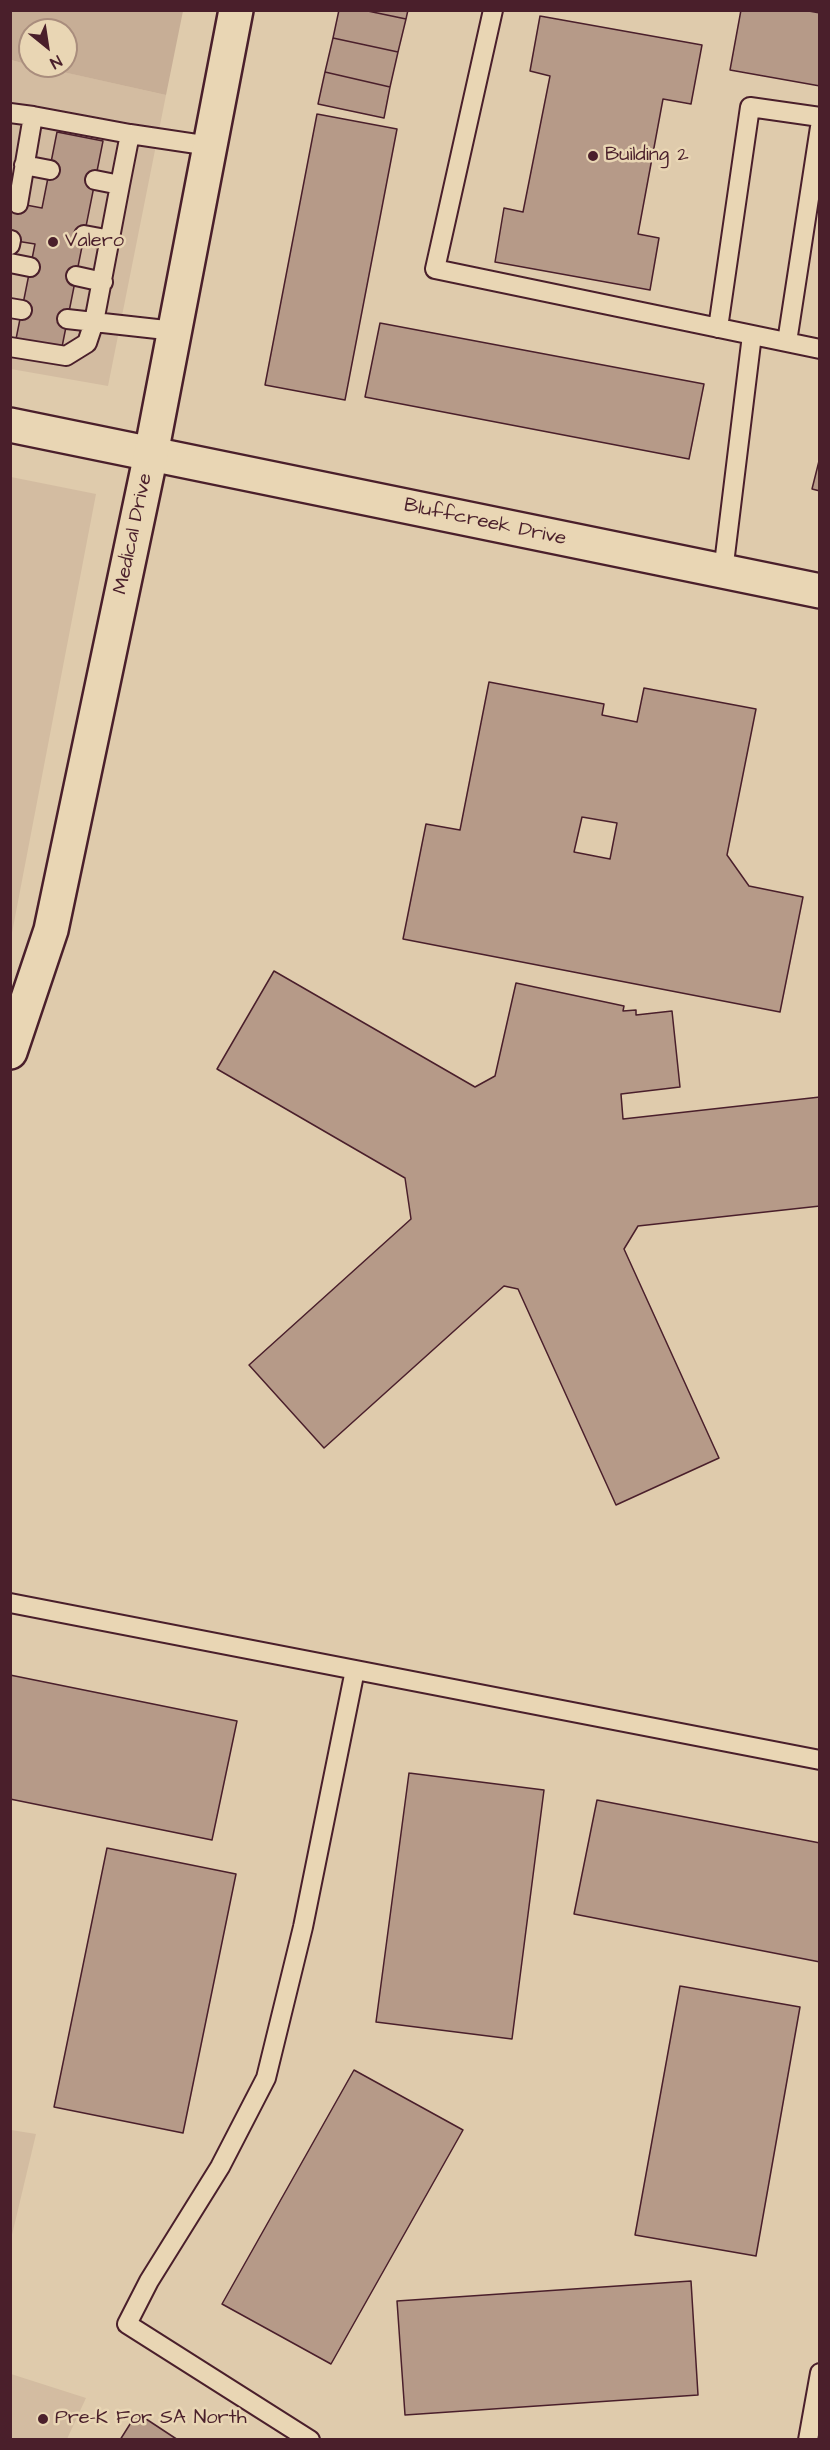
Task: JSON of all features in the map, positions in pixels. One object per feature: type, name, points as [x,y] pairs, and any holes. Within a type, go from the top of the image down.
[{"type":"street","name":"Medical Drive","points":[[10,1052],[51,930],[151,454],[236,10]]},
{"type":"street","name":"Bluffcreek Drive","points":[[10,425],[819,591]]},
{"type":"lane","points":[[493,10],[435,269],[819,349]]},
{"type":"lane","points":[[718,328],[750,107],[819,117]]},
{"type":"lane","points":[[10,113],[210,146]]},
{"type":"lane","points":[[18,204],[33,116]]},
{"type":"lane","points":[[787,342],[819,127]]},
{"type":"lane","points":[[10,347],[66,356],[87,344],[103,282],[130,134]]},
{"type":"lane","points":[[24,165],[50,170]]},
{"type":"lane","points":[[95,180],[120,185]]},
{"type":"lane","points":[[84,235],[111,240]]},
{"type":"lane","points":[[10,263],[30,267]]},
{"type":"lane","points":[[76,276],[103,282]]},
{"type":"lane","points":[[68,319],[175,331]]},
{"type":"lane","points":[[723,572],[752,335]]},
{"type":"lane","points":[[10,1603],[819,1760]]},
{"type":"lane","points":[[310,2439],[127,2324],[149,2281],[220,2167],[266,2078],[303,1928],[355,1670]]},
{"type":"lane","points":[[808,2439],[819,2373]]},
{"type":"shaded area","points":[[11,10],[183,11],[166,95],[78,75],[78,18],[18,18],[18,62],[11,60]]},
{"type":"shaded area","points":[[10,60],[18,62],[18,78],[78,78],[78,75],[166,95],[108,386],[11,369]]},
{"type":"shaded area","points":[[10,477],[96,494],[11,938]]},
{"type":"shaded area","points":[[10,2130],[36,2134],[11,2239]]},
{"type":"shaded area","name":"Pre-K For SA North","points":[[11,2374],[86,2398],[67,2439],[11,2439]]},
{"type":"building","points":[[339,10],[363,10],[406,19],[398,52],[333,38]]},
{"type":"building","points":[[363,10],[408,10],[406,19]]},
{"type":"building","points":[[741,10],[803,10],[820,13],[820,86],[730,70]]},
{"type":"building","name":"Building 2","points":[[540,16],[702,45],[691,104],[663,99],[638,234],[659,238],[650,290],[495,262],[504,208],[523,212],[550,76],[530,71]]},
{"type":"building","points":[[333,38],[398,52],[390,87],[325,72]]},
{"type":"building","points":[[325,72],[390,87],[384,118],[318,104]]},
{"type":"building","points":[[317,114],[397,129],[345,400],[265,385]]},
{"type":"building","name":"Valero","points":[[57,132],[103,141],[61,352],[15,344],[35,244],[10,240],[10,202],[42,208]]},
{"type":"building","points":[[380,323],[704,384],[689,459],[365,397]]},
{"type":"building","points":[[820,457],[820,491],[812,489]]},
{"type":"building","points":[[489,682],[604,704],[602,715],[637,722],[644,688],[756,709],[727,855],[749,886],[803,897],[780,1012],[403,939],[426,824],[460,830]],"holes":[[[582,817],[617,823],[610,859],[574,852]]]},
{"type":"building","points":[[274,971],[475,1087],[495,1076],[516,983],[624,1006],[623,1011],[636,1010],[636,1015],[672,1011],[680,1087],[621,1094],[623,1119],[820,1097],[820,1206],[638,1226],[624,1249],[719,1458],[616,1505],[518,1289],[504,1286],[324,1448],[249,1365],[411,1219],[405,1178],[217,1069]]},
{"type":"building","points":[[10,1675],[237,1721],[212,1840],[10,1799]]},
{"type":"building","points":[[409,1773],[544,1790],[512,2039],[376,2022]]},
{"type":"building","points":[[597,1800],[820,1843],[820,1962],[574,1914]]},
{"type":"building","points":[[107,1848],[236,1874],[183,2133],[54,2107]]},
{"type":"building","points":[[680,1986],[800,2007],[756,2256],[635,2235]]},
{"type":"building","points":[[354,2070],[463,2130],[331,2364],[222,2304]]},
{"type":"building","points":[[691,2281],[698,2395],[405,2415],[397,2301]]},
{"type":"building","points":[[137,2413],[178,2440],[120,2440]]},
{"type":"place","name":"Building 2","points":[[593,156]]},
{"type":"place","name":"Valero","points":[[53,242]]},
{"type":"place","name":"Pre-K For SA North","points":[[43,2419]]}]
